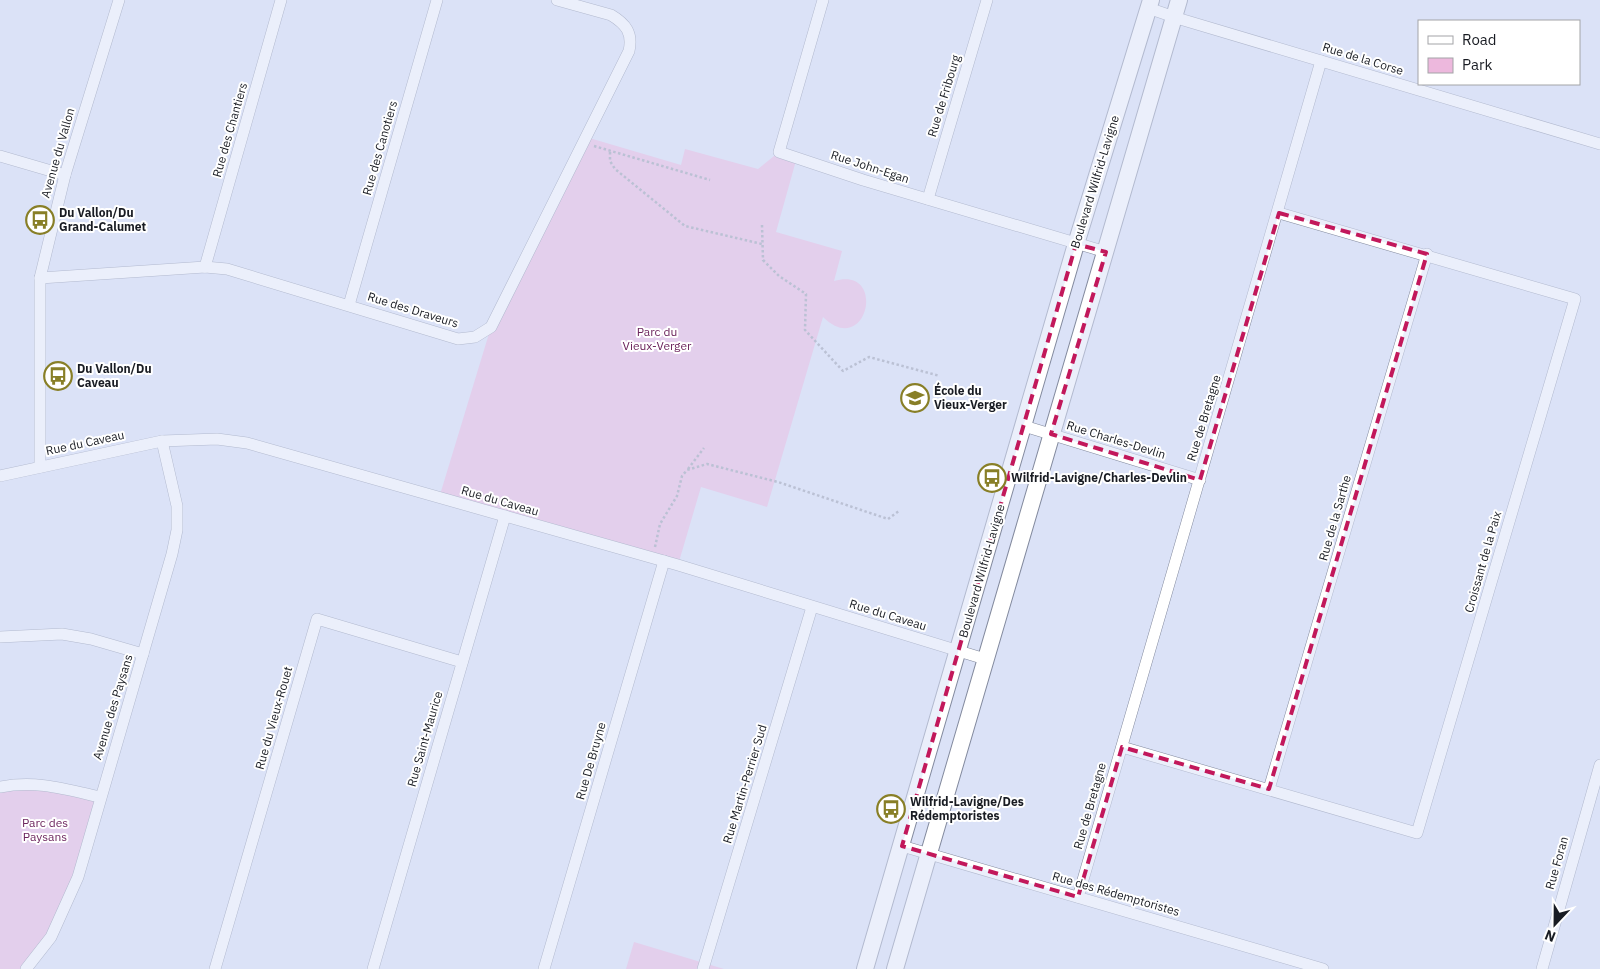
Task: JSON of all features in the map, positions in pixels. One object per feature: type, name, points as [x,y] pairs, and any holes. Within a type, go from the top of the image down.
[{"type":"main road","points":[[895,969],[1179,0]]},
{"type":"main road","name":"Boulevard Wilfrid-Lavigne","points":[[865,969],[1076,244],[1149,4]]},
{"type":"street","name":"Avenue du Vallon","points":[[40,467],[40,278],[65,175],[119,0]]},
{"type":"street","name":"Rue des Chantiers","points":[[205,267],[281,0]]},
{"type":"street","name":"Rue des Canotiers","points":[[349,304],[437,0]]},
{"type":"street","name":"Rue des Draveurs","points":[[40,278],[205,267],[226,270],[349,304],[458,339],[475,337],[491,327],[629,51],[630,33],[626,26],[611,15],[557,0]]},
{"type":"street","name":"Rue John-Egan","points":[[823,0],[779,152],[1106,252]]},
{"type":"street","name":"Rue de Fribourg","points":[[928,199],[987,0]]},
{"type":"street","name":"Rue de la Corse","points":[[1149,4],[1174,17],[1600,144]]},
{"type":"street","name":"Rue de Bretagne","points":[[1078,897],[1279,213],[1321,61]]},
{"type":"street","points":[[0,156],[65,175]]},
{"type":"street","name":"Croissant de la Paix","points":[[1122,747],[1417,833],[1575,299],[1427,254],[1279,213]]},
{"type":"street","name":"Rue de la Sarthe","points":[[1269,789],[1427,254]]},
{"type":"street","name":"Rue Charles-Devlin","points":[[1024,426],[1200,480]]},
{"type":"street","name":"Rue du Caveau","points":[[0,476],[162,440],[217,439],[247,443],[664,561],[985,659]]},
{"type":"street","name":"Avenue des Paysans","points":[[26,969],[51,936],[78,877],[172,554],[177,530],[177,506],[162,440]]},
{"type":"street","name":"Rue Saint-Maurice","points":[[373,969],[505,516]]},
{"type":"street","name":"Rue De Bruyne","points":[[544,969],[664,561]]},
{"type":"street","name":"Rue Martin-Perrier Sud","points":[[703,969],[812,607]]},
{"type":"street","name":"Rue du Vieux-Rouet","points":[[215,969],[317,619],[462,662]]},
{"type":"street","points":[[0,637],[62,634],[91,638],[143,654]]},
{"type":"street","name":"Rue Foran","points":[[1542,969],[1600,765]]},
{"type":"street","points":[[0,787],[21,783],[46,784],[100,797]]},
{"type":"street","name":"Rue des Rédemptoristes","points":[[902,846],[1323,969]]},
{"type":"path","points":[[584,142],[610,152],[710,180]]},
{"type":"path","points":[[610,152],[610,161],[615,169],[685,226],[762,244]]},
{"type":"path","points":[[762,225],[763,260],[779,276],[806,294],[806,330],[843,371],[869,357],[940,376]]},
{"type":"path","points":[[655,549],[660,524],[677,496],[682,476],[692,460],[704,448]]},
{"type":"path","points":[[687,470],[697,465],[719,466],[778,482],[888,519],[899,511]]},
{"type":"highlighted area","points":[[1279,213],[1427,254],[1269,789],[1122,747],[1078,897],[902,846],[1076,244],[1106,252],[1051,434],[1200,480]]},
{"type":"green space","name":"Parc du Vieux-Verger","points":[[586,137],[681,165],[685,149],[758,169],[779,152],[797,157],[776,232],[842,251],[834,281],[851,280],[861,286],[866,297],[865,309],[860,320],[851,327],[838,327],[823,317],[767,507],[701,487],[678,565],[439,498],[491,327]]},
{"type":"green space","name":"Parc des Paysans","points":[[21,783],[100,797],[64,911],[26,969],[0,969],[0,787]]},
{"type":"green space","points":[[634,942],[724,969],[626,969]]},
{"type":"place","name":"Du Vallon/Du Grand-Calumet","points":[[40,220]]},
{"type":"place","name":"Du Vallon/Du Caveau","points":[[58,376]]},
{"type":"place","name":"École du Vieux-Verger","points":[[915,398]]},
{"type":"place","name":"Wilfrid-Lavigne/Charles-Devlin","points":[[992,478]]},
{"type":"place","name":"Wilfrid-Lavigne/Des Rédemptoristes","points":[[891,809]]}]
